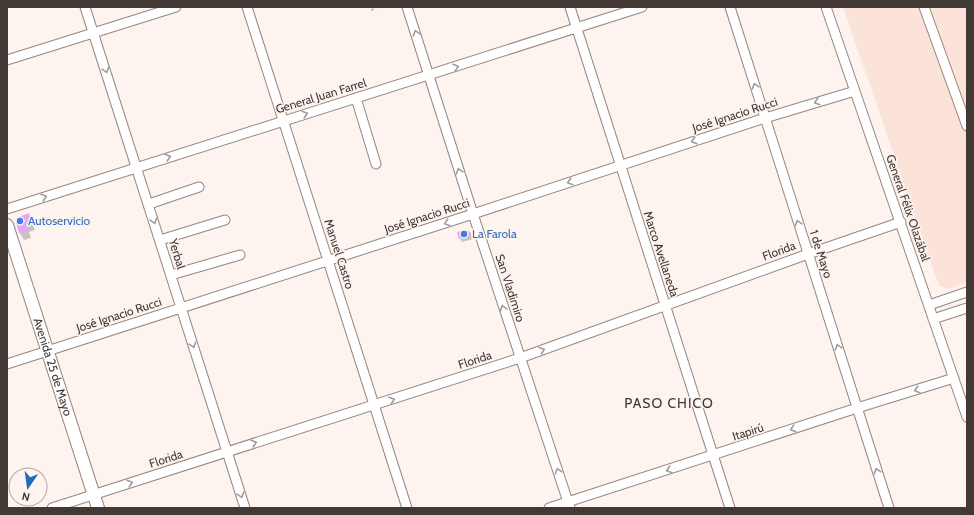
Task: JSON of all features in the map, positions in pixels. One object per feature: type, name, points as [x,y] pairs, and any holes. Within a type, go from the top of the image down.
[{"type":"main road","name":"Avenida 25 de Mayo","points":[[7,225],[98,508]]},
{"type":"street","name":"Yerbal","points":[[86,7],[245,508]]},
{"type":"street","points":[[7,60],[176,7]]},
{"type":"street","name":"Manuel Castro","points":[[247,7],[407,508]]},
{"type":"street","name":"San Vladimiro","points":[[407,7],[473,214],[569,505]]},
{"type":"street","name":"Marco Avellaneda","points":[[570,7],[730,508]]},
{"type":"street","name":"General Juan Farrel","points":[[7,208],[642,7]]},
{"type":"street","name":"1 de Mayo","points":[[730,7],[889,508]]},
{"type":"street","name":"General Félix Olazábal","points":[[826,7],[967,417]]},
{"type":"street","points":[[924,7],[967,126]]},
{"type":"street","name":"José Ignacio Rucci","points":[[7,364],[329,261],[765,118],[855,91]]},
{"type":"street","points":[[356,98],[376,164]]},
{"type":"street","points":[[149,204],[199,188]]},
{"type":"street","points":[[160,240],[225,220]]},
{"type":"street","name":"Florida","points":[[52,508],[520,358],[900,222]]},
{"type":"street","points":[[171,275],[240,255]]},
{"type":"street","points":[[929,305],[967,292]]},
{"type":"street","points":[[933,319],[967,308]]},
{"type":"street","name":"Itapirú","points":[[549,508],[569,505],[857,408],[954,378]]},
{"type":"path","points":[[371,10],[379,7]]},
{"type":"shaded area","points":[[843,7],[967,7],[967,282],[948,289],[939,286]]},
{"type":"building","points":[[29,213],[32,222],[25,224],[28,231],[19,233],[16,222],[18,217]]},
{"type":"building","name":"La Farola","points":[[466,230],[470,232],[471,235],[459,239],[457,232]]},
{"type":"place","name":"Autoservicio","points":[[20,221]]},
{"type":"place","name":"La Farola","points":[[464,234]]},
{"type":"district","name":"PASO CHICO","points":[[669,403]]}]
